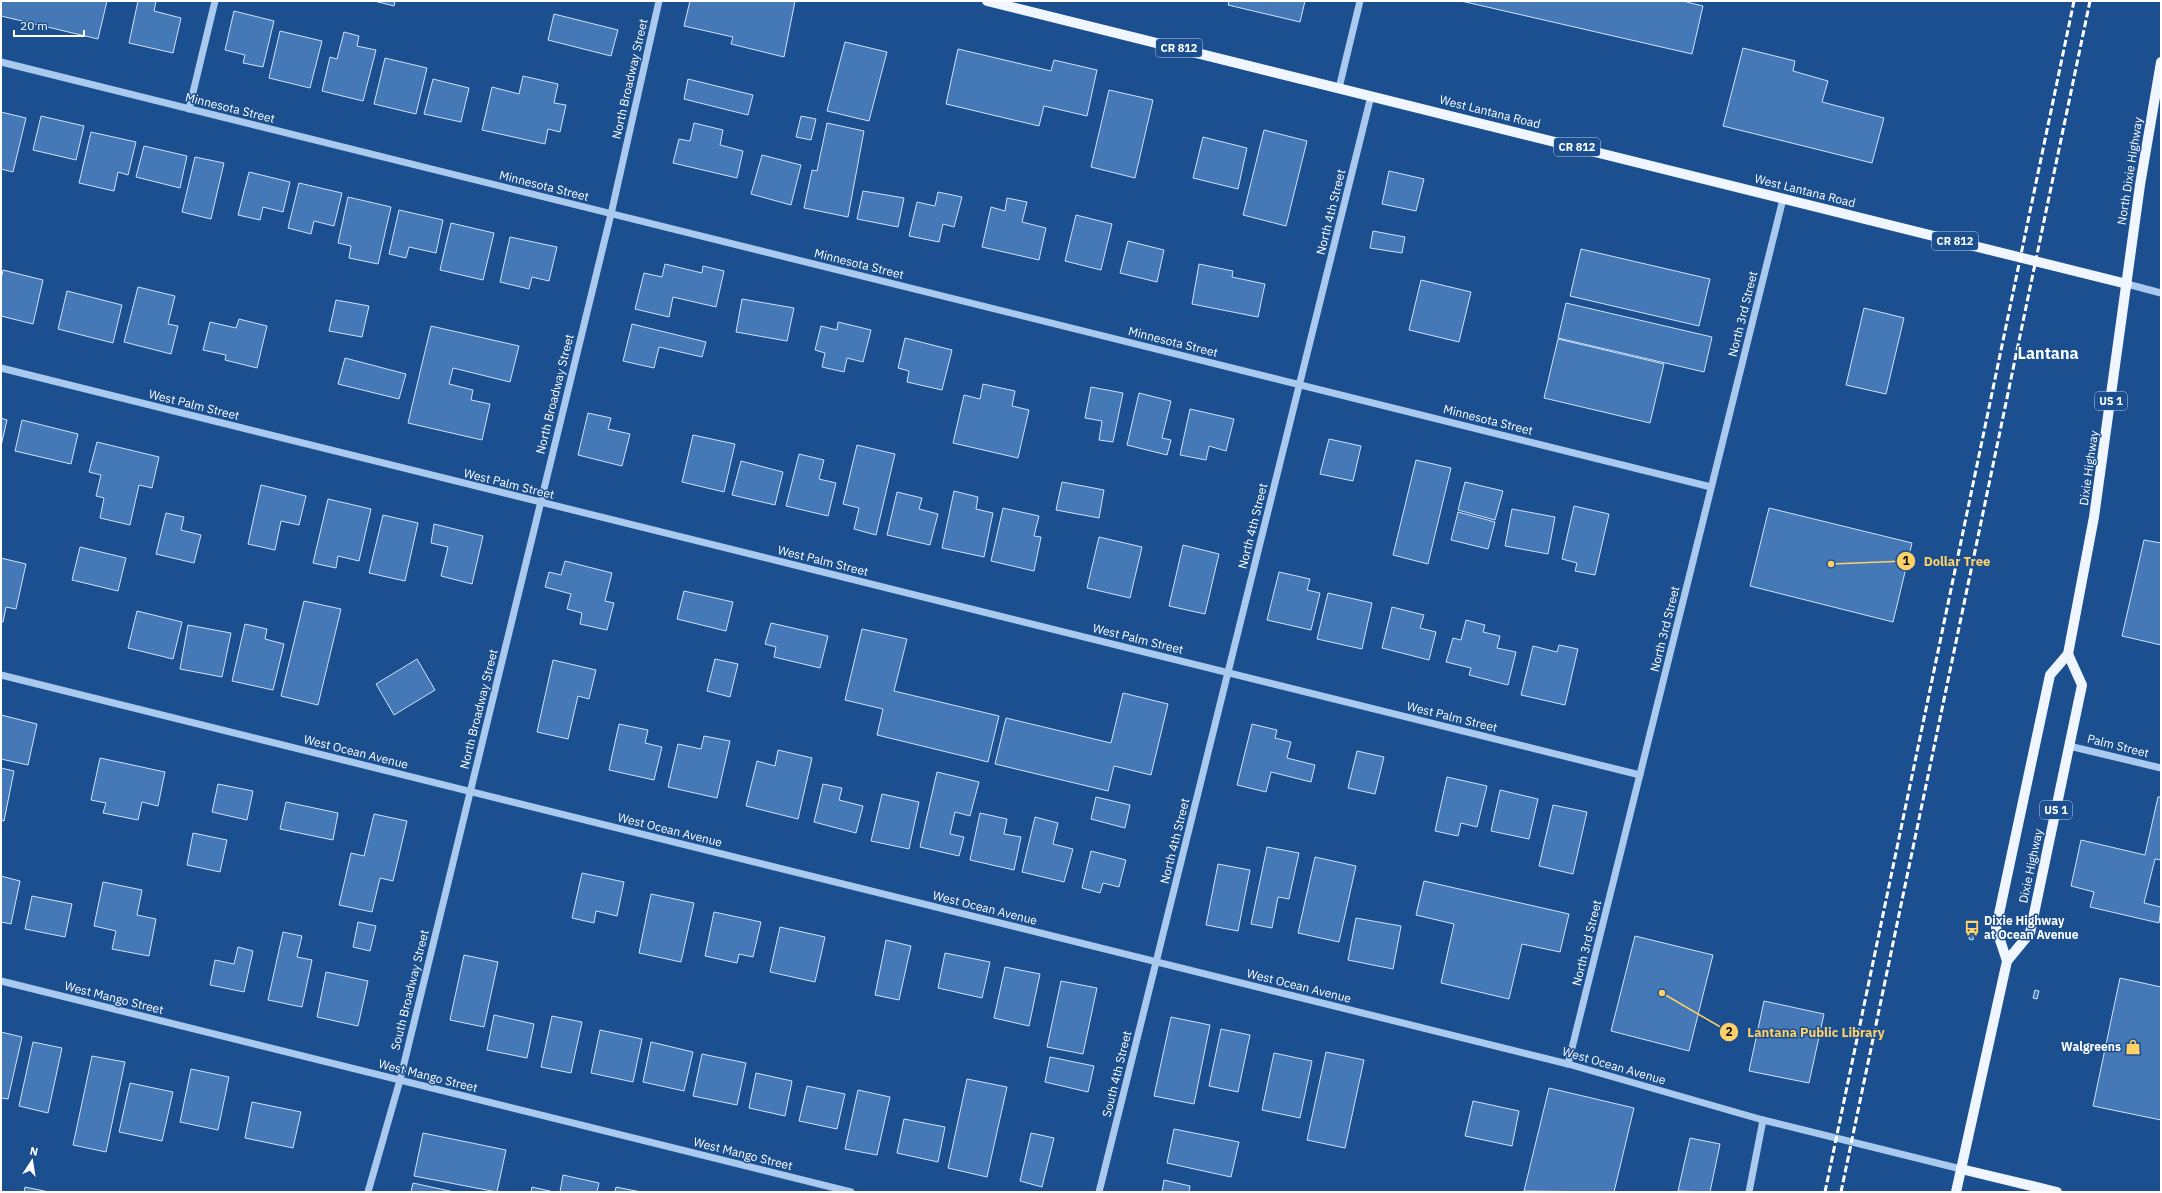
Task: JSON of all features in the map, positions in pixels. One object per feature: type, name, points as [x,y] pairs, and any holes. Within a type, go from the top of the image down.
[{"type":"main road","name":"West Lantana Road","points":[[987,1],[2127,284]]},
{"type":"main road","name":"North Dixie Highway","points":[[2127,284],[2140,185],[2161,62]]},
{"type":"main road","name":"Dixie Highway","points":[[2007,961],[1996,928],[2050,675],[2068,654],[2094,517],[2127,284]]},
{"type":"main road","name":"Dixie Highway","points":[[1956,1192],[2007,961],[2030,933],[2082,685],[2068,654]]},
{"type":"main road","points":[[1961,1169],[2057,1192]]},
{"type":"street","points":[[188,109],[215,1]]},
{"type":"street","name":"North Broadway Street","points":[[470,792],[611,214],[659,1]]},
{"type":"street","points":[[1338,88],[1360,1]]},
{"type":"street","name":"Minnesota Street","points":[[1,62],[1711,487]]},
{"type":"street","name":"North 4th Street","points":[[1156,962],[1371,96]]},
{"type":"street","name":"North 3rd Street","points":[[1568,1064],[1783,199]]},
{"type":"street","points":[[2127,284],[2161,293]]},
{"type":"street","name":"West Palm Street","points":[[1,368],[1640,775]]},
{"type":"street","name":"West Ocean Avenue","points":[[1,675],[1568,1064],[1763,1120],[1961,1169]]},
{"type":"street","name":"Palm Street","points":[[2069,746],[2161,768]]},
{"type":"street","name":"South Broadway Street","points":[[368,1192],[400,1080],[470,792]]},
{"type":"street","name":"South 4th Street","points":[[1099,1192],[1156,962]]},
{"type":"street","name":"West Mango Street","points":[[1,981],[851,1192]]},
{"type":"street","points":[[1749,1192],[1763,1120]]},
{"type":"building","points":[[1,1],[107,1],[98,39],[1,16]]},
{"type":"building","points":[[138,1],[156,1],[154,11],[181,18],[173,53],[129,43]]},
{"type":"building","points":[[374,1],[395,1],[394,6]]},
{"type":"building","points":[[690,1],[795,1],[784,57],[731,44],[733,37],[684,26]]},
{"type":"building","points":[[1229,1],[1305,1],[1300,22],[1228,5]]},
{"type":"building","points":[[1461,1],[1683,1],[1703,6],[1692,54]]},
{"type":"building","points":[[234,11],[274,21],[263,67],[243,63],[245,55],[225,50]]},
{"type":"building","points":[[554,14],[618,30],[611,56],[548,40]]},
{"type":"building","points":[[280,31],[322,41],[310,88],[269,78]]},
{"type":"building","points":[[344,32],[359,36],[357,46],[376,50],[363,101],[322,91],[330,57],[337,59]]},
{"type":"building","points":[[845,42],[887,52],[869,121],[827,111]]},
{"type":"building","points":[[1743,48],[1795,61],[1793,71],[1828,81],[1822,102],[1884,118],[1872,163],[1723,126]]},
{"type":"building","points":[[958,49],[1051,71],[1054,60],[1097,70],[1087,116],[1044,106],[1039,126],[946,104]]},
{"type":"building","points":[[385,58],[427,68],[416,114],[374,104]]},
{"type":"building","points":[[523,76],[558,84],[554,103],[566,105],[560,132],[548,129],[545,144],[482,130],[492,87],[519,94]]},
{"type":"building","points":[[433,79],[469,88],[461,122],[424,114]]},
{"type":"building","points":[[688,79],[753,95],[748,115],[684,99]]},
{"type":"building","points":[[1109,90],[1153,100],[1135,178],[1091,167]]},
{"type":"building","points":[[1,112],[26,118],[13,172],[1,169]]},
{"type":"building","points":[[41,116],[84,126],[76,160],[33,150]]},
{"type":"building","points":[[801,116],[816,119],[811,140],[796,137]]},
{"type":"building","points":[[694,123],[723,130],[720,145],[743,151],[737,178],[673,163],[679,139],[690,141]]},
{"type":"building","points":[[827,123],[864,131],[848,217],[804,208],[812,170],[817,171]]},
{"type":"building","points":[[1264,130],[1307,141],[1286,226],[1243,215]]},
{"type":"building","points":[[91,132],[136,142],[128,175],[118,172],[114,191],[79,183]]},
{"type":"building","points":[[1203,137],[1247,148],[1238,189],[1193,178]]},
{"type":"building","points":[[144,146],[187,156],[180,188],[136,177]]},
{"type":"building","points":[[762,155],[801,165],[791,205],[751,194]]},
{"type":"building","points":[[195,157],[224,163],[211,219],[182,212]]},
{"type":"building","points":[[1389,171],[1424,179],[1416,211],[1382,204]]},
{"type":"building","points":[[249,172],[290,182],[283,212],[263,207],[260,220],[238,215]]},
{"type":"building","points":[[299,183],[342,193],[334,226],[314,221],[311,234],[288,228]]},
{"type":"building","points":[[863,191],[904,198],[898,227],[857,219]]},
{"type":"building","points":[[938,192],[962,197],[954,227],[943,224],[939,242],[909,236],[917,202],[935,206]]},
{"type":"building","points":[[348,197],[391,207],[378,264],[349,258],[351,246],[338,243]]},
{"type":"building","points":[[1007,198],[1027,202],[1022,222],[1046,228],[1039,260],[982,247],[991,207],[1005,211]]},
{"type":"building","points":[[399,210],[443,220],[436,253],[409,247],[406,258],[389,254]]},
{"type":"building","points":[[1076,215],[1112,224],[1101,270],[1065,261]]},
{"type":"building","points":[[451,223],[494,233],[483,280],[440,270]]},
{"type":"building","points":[[1373,231],[1405,237],[1402,253],[1370,248]]},
{"type":"building","points":[[510,237],[557,247],[549,281],[532,277],[529,289],[500,282]]},
{"type":"building","points":[[1128,241],[1164,250],[1157,282],[1120,273]]},
{"type":"building","points":[[1581,249],[1710,279],[1699,326],[1570,296]]},
{"type":"building","points":[[665,264],[702,273],[703,266],[724,271],[716,307],[673,297],[669,317],[635,309],[644,273],[662,277]]},
{"type":"building","points":[[1199,264],[1233,271],[1232,277],[1265,284],[1258,317],[1192,304]]},
{"type":"building","points":[[3,270],[43,280],[33,324],[1,316],[1,279]]},
{"type":"building","points":[[1421,280],[1471,292],[1459,342],[1409,330]]},
{"type":"building","points":[[138,287],[175,296],[168,324],[178,326],[171,354],[124,342]]},
{"type":"building","points":[[67,291],[122,305],[113,343],[58,329]]},
{"type":"building","points":[[742,299],[794,308],[787,341],[736,332]]},
{"type":"building","points":[[336,300],[369,306],[362,337],[329,331]]},
{"type":"building","points":[[1566,303],[1712,337],[1704,372],[1558,338]]},
{"type":"building","points":[[1864,308],[1904,318],[1886,394],[1846,385]]},
{"type":"building","points":[[239,319],[267,326],[257,368],[225,360],[226,355],[203,350],[210,322],[236,328]]},
{"type":"building","points":[[838,322],[871,330],[863,362],[847,358],[844,372],[822,367],[825,353],[815,350],[821,326],[837,330]]},
{"type":"building","points":[[632,324],[706,342],[702,357],[659,347],[654,368],[623,361]]},
{"type":"building","points":[[431,326],[519,346],[510,382],[453,368],[449,384],[473,390],[471,400],[490,404],[482,440],[408,423]]},
{"type":"building","points":[[905,338],[952,350],[942,390],[907,382],[909,371],[898,368]]},
{"type":"building","points":[[1558,339],[1664,364],[1650,423],[1544,398]]},
{"type":"building","points":[[345,358],[406,374],[399,399],[338,384]]},
{"type":"building","points":[[983,384],[1015,391],[1012,406],[1029,410],[1018,458],[953,443],[964,395],[980,399]]},
{"type":"building","points":[[1091,387],[1123,393],[1113,442],[1099,440],[1102,421],[1085,418]]},
{"type":"building","points":[[1139,393],[1171,401],[1162,438],[1171,440],[1167,455],[1127,445]]},
{"type":"building","points":[[1190,409],[1234,419],[1226,451],[1209,446],[1206,460],[1180,455]]},
{"type":"building","points":[[588,413],[611,418],[608,429],[630,434],[622,466],[578,455]]},
{"type":"building","points":[[1,418],[7,420],[1,446]]},
{"type":"building","points":[[22,420],[78,434],[71,464],[15,451]]},
{"type":"building","points":[[693,435],[735,444],[724,492],[682,482]]},
{"type":"building","points":[[1329,439],[1361,446],[1353,481],[1320,474]]},
{"type":"building","points":[[97,442],[159,457],[152,488],[139,485],[130,525],[100,518],[104,498],[96,496],[101,475],[89,472]]},
{"type":"building","points":[[857,445],[895,454],[876,535],[854,529],[859,508],[843,504]]},
{"type":"building","points":[[799,454],[824,460],[819,479],[836,483],[828,516],[786,506]]},
{"type":"building","points":[[1416,460],[1451,468],[1428,564],[1393,555]]},
{"type":"building","points":[[741,461],[783,472],[775,505],[732,495]]},
{"type":"building","points":[[1062,482],[1104,490],[1099,518],[1056,510]]},
{"type":"building","points":[[1465,482],[1503,491],[1495,520],[1458,510]]},
{"type":"building","points":[[261,485],[306,496],[299,525],[281,521],[275,550],[248,544]]},
{"type":"building","points":[[954,491],[978,497],[976,509],[993,513],[984,557],[942,548]]},
{"type":"building","points":[[897,492],[922,498],[919,509],[938,514],[930,545],[887,535]]},
{"type":"building","points":[[328,499],[371,509],[359,561],[338,556],[336,568],[313,563]]},
{"type":"building","points":[[1574,506],[1609,514],[1595,575],[1575,571],[1577,563],[1562,559]]},
{"type":"building","points":[[1003,508],[1039,516],[1034,536],[1041,537],[1034,571],[991,561]]},
{"type":"building","points":[[1769,508],[1912,543],[1893,622],[1750,586]]},
{"type":"building","points":[[1512,509],[1555,517],[1548,554],[1505,546]]},
{"type":"building","points":[[1458,512],[1495,522],[1488,549],[1451,540]]},
{"type":"building","points":[[166,513],[184,517],[181,530],[201,535],[194,563],[156,554]]},
{"type":"building","points":[[383,515],[418,523],[405,581],[369,573]]},
{"type":"building","points":[[434,524],[483,536],[472,584],[441,576],[448,547],[431,543]]},
{"type":"building","points":[[1099,537],[1142,547],[1130,598],[1087,588]]},
{"type":"building","points":[[2144,540],[2161,543],[2161,645],[2122,636]]},
{"type":"building","points":[[1183,545],[1219,554],[1205,614],[1169,606]]},
{"type":"building","points":[[80,547],[126,558],[118,591],[72,580]]},
{"type":"building","points":[[1,558],[26,564],[16,609],[6,607],[3,622],[1,622]]},
{"type":"building","points":[[565,561],[612,573],[605,601],[614,603],[607,630],[580,624],[582,613],[567,609],[571,594],[545,587],[549,572],[561,575]]},
{"type":"building","points":[[1279,572],[1310,579],[1307,590],[1320,593],[1311,630],[1267,620]]},
{"type":"building","points":[[684,591],[733,602],[726,631],[677,619]]},
{"type":"building","points":[[1328,593],[1372,603],[1362,649],[1317,639]]},
{"type":"building","points":[[304,601],[341,609],[318,705],[281,696]]},
{"type":"building","points":[[1392,607],[1424,615],[1420,628],[1436,632],[1429,660],[1382,648]]},
{"type":"building","points":[[137,611],[182,622],[173,659],[128,648]]},
{"type":"building","points":[[1466,620],[1485,625],[1483,632],[1500,636],[1497,648],[1516,652],[1508,685],[1469,675],[1471,668],[1446,662],[1453,638],[1461,640]]},
{"type":"building","points":[[771,623],[828,636],[820,668],[774,657],[776,647],[765,644]]},
{"type":"building","points":[[245,624],[267,629],[265,639],[284,644],[273,690],[232,681]]},
{"type":"building","points":[[188,625],[231,633],[222,677],[180,669]]},
{"type":"building","points":[[862,629],[907,639],[894,691],[999,716],[988,762],[877,735],[883,709],[845,700]]},
{"type":"building","points":[[1559,645],[1578,649],[1565,705],[1521,695],[1533,646],[1557,652]]},
{"type":"building","points":[[417,659],[435,690],[394,715],[376,684]]},
{"type":"building","points":[[715,659],[738,664],[730,697],[707,691]]},
{"type":"building","points":[[553,660],[596,670],[589,699],[578,696],[568,739],[537,732]]},
{"type":"building","points":[[1123,693],[1168,704],[1151,775],[1114,766],[1108,791],[995,764],[1006,718],[1111,743]]},
{"type":"building","points":[[1,715],[37,724],[28,765],[1,759]]},
{"type":"building","points":[[619,724],[648,730],[645,743],[662,747],[654,780],[609,770]]},
{"type":"building","points":[[1252,724],[1277,730],[1275,738],[1291,742],[1287,758],[1315,765],[1311,782],[1271,772],[1266,792],[1237,785]]},
{"type":"building","points":[[704,736],[730,741],[717,798],[668,787],[678,744],[701,749]]},
{"type":"building","points":[[778,750],[812,758],[798,819],[746,806],[757,761],[775,766]]},
{"type":"building","points":[[1357,751],[1384,757],[1375,794],[1348,788]]},
{"type":"building","points":[[100,758],[165,772],[158,806],[142,802],[138,820],[103,813],[106,803],[91,800]]},
{"type":"building","points":[[1,768],[14,771],[4,821],[1,820]]},
{"type":"building","points":[[937,772],[979,782],[970,816],[955,812],[950,834],[964,837],[959,856],[920,847]]},
{"type":"building","points":[[1447,777],[1487,786],[1477,827],[1461,823],[1458,836],[1435,831]]},
{"type":"building","points":[[218,784],[253,791],[247,820],[212,812]]},
{"type":"building","points":[[823,784],[842,788],[839,800],[863,806],[856,833],[814,822]]},
{"type":"building","points":[[1500,790],[1538,799],[1529,839],[1491,831]]},
{"type":"building","points":[[882,794],[919,802],[909,849],[871,841]]},
{"type":"building","points":[[1096,797],[1130,805],[1125,828],[1091,819]]},
{"type":"building","points":[[2158,797],[2161,797],[2161,860],[2155,859],[2144,903],[2161,907],[2159,923],[2090,907],[2094,892],[2071,886],[2081,840],[2145,855]]},
{"type":"building","points":[[286,802],[338,813],[333,840],[280,829]]},
{"type":"building","points":[[1553,805],[1587,812],[1573,874],[1539,866]]},
{"type":"building","points":[[980,813],[1007,819],[1004,834],[1021,837],[1014,870],[970,860]]},
{"type":"building","points":[[374,814],[407,821],[393,881],[380,878],[372,912],[339,905],[351,853],[364,856]]},
{"type":"building","points":[[1035,817],[1058,823],[1053,844],[1073,849],[1064,882],[1022,872]]},
{"type":"building","points":[[193,833],[227,840],[220,872],[187,865]]},
{"type":"building","points":[[1267,847],[1299,853],[1289,899],[1278,897],[1272,928],[1251,924]]},
{"type":"building","points":[[1091,851],[1126,860],[1119,887],[1103,883],[1100,893],[1082,888]]},
{"type":"building","points":[[1315,857],[1356,866],[1339,942],[1298,933]]},
{"type":"building","points":[[1218,864],[1250,870],[1238,931],[1206,925]]},
{"type":"building","points":[[582,873],[624,882],[617,916],[596,911],[594,923],[572,918]]},
{"type":"building","points":[[1,876],[20,881],[11,924],[1,922]]},
{"type":"building","points":[[1424,881],[1569,914],[1560,952],[1522,944],[1509,999],[1441,983],[1454,924],[1416,915]]},
{"type":"building","points":[[103,882],[142,890],[137,915],[156,919],[149,956],[112,949],[116,931],[94,926]]},
{"type":"building","points":[[651,894],[694,903],[681,962],[639,953]]},
{"type":"building","points":[[32,896],[72,904],[65,937],[25,929]]},
{"type":"building","points":[[714,912],[761,922],[753,957],[739,954],[737,963],[705,956]]},
{"type":"building","points":[[1356,918],[1401,926],[1393,969],[1348,960]]},
{"type":"building","points":[[358,922],[376,926],[370,951],[353,947]]},
{"type":"building","points":[[780,927],[825,937],[815,982],[770,972]]},
{"type":"building","points":[[1970,931],[1974,932],[1973,940],[1969,939]]},
{"type":"building","points":[[283,932],[302,936],[297,957],[312,960],[302,1007],[268,1000]]},
{"type":"building","points":[[1635,936],[1713,955],[1689,1051],[1611,1031]]},
{"type":"building","points":[[886,940],[911,946],[899,1000],[875,995]]},
{"type":"building","points":[[238,947],[253,951],[244,992],[210,985],[215,960],[234,964]]},
{"type":"building","points":[[945,953],[990,962],[982,998],[938,988]]},
{"type":"building","points":[[464,955],[498,962],[484,1027],[450,1020]]},
{"type":"building","points":[[1005,967],[1040,974],[1029,1026],[994,1018]]},
{"type":"building","points":[[326,972],[368,981],[358,1026],[317,1017]]},
{"type":"building","name":"Walgreens","points":[[2120,978],[2161,987],[2161,1120],[2093,1106]]},
{"type":"building","points":[[1061,981],[1097,988],[1083,1054],[1047,1047]]},
{"type":"building","points":[[2035,990],[2039,991],[2037,999],[2033,998]]},
{"type":"building","points":[[1764,1001],[1824,1014],[1809,1083],[1749,1071]]},
{"type":"building","points":[[494,1015],[534,1024],[527,1058],[487,1050]]},
{"type":"building","points":[[552,1016],[582,1022],[571,1073],[541,1067]]},
{"type":"building","points":[[1171,1017],[1210,1025],[1194,1104],[1154,1096]]},
{"type":"building","points":[[1221,1029],[1250,1035],[1238,1092],[1209,1086]]},
{"type":"building","points":[[600,1030],[642,1039],[633,1082],[591,1073]]},
{"type":"building","points":[[1,1032],[22,1037],[8,1099],[1,1098]]},
{"type":"building","points":[[33,1042],[62,1048],[48,1113],[19,1106]]},
{"type":"building","points":[[651,1042],[693,1052],[684,1091],[643,1082]]},
{"type":"building","points":[[1326,1052],[1364,1060],[1345,1148],[1307,1140]]},
{"type":"building","points":[[1274,1053],[1312,1061],[1300,1118],[1262,1110]]},
{"type":"building","points":[[702,1054],[746,1063],[737,1105],[693,1096]]},
{"type":"building","points":[[92,1056],[125,1062],[106,1152],[73,1145]]},
{"type":"building","points":[[1050,1057],[1094,1066],[1088,1092],[1045,1082]]},
{"type":"building","points":[[191,1069],[229,1077],[218,1130],[180,1122]]},
{"type":"building","points":[[756,1073],[792,1081],[785,1116],[749,1108]]},
{"type":"building","points":[[967,1079],[1007,1087],[987,1177],[948,1168]]},
{"type":"building","points":[[130,1083],[173,1092],[162,1141],[119,1132]]},
{"type":"building","points":[[807,1086],[845,1094],[837,1129],[799,1121]]},
{"type":"building","points":[[1549,1088],[1634,1108],[1614,1192],[1524,1191]]},
{"type":"building","points":[[858,1090],[890,1097],[877,1155],[845,1149]]},
{"type":"building","points":[[1473,1101],[1519,1111],[1512,1146],[1465,1136]]},
{"type":"building","points":[[252,1102],[301,1112],[293,1148],[245,1138]]},
{"type":"building","points":[[904,1119],[945,1127],[938,1162],[897,1153]]},
{"type":"building","points":[[1174,1129],[1239,1142],[1231,1177],[1167,1163]]},
{"type":"building","points":[[423,1133],[506,1150],[497,1192],[414,1176]]},
{"type":"building","points":[[1031,1133],[1054,1138],[1042,1187],[1020,1181]]},
{"type":"building","points":[[1690,1138],[1720,1144],[1710,1192],[1678,1191]]},
{"type":"building","points":[[563,1175],[599,1183],[597,1192],[560,1192]]},
{"type":"building","points":[[1164,1180],[1190,1186],[1189,1192],[1162,1192]]},
{"type":"building","points":[[413,1183],[454,1192],[411,1192]]},
{"type":"building","points":[[25,1187],[49,1192],[24,1192]]},
{"type":"building","points":[[532,1187],[554,1192],[531,1192]]},
{"type":"building","points":[[616,1187],[641,1192],[615,1192]]},
{"type":"railway","points":[[1825,1192],[2074,1]]},
{"type":"railway","points":[[1841,1192],[2090,1]]},
{"type":"place","name":"Dollar Tree","points":[[1831,564]]},
{"type":"place","name":"Dixie Highway at Ocean Avenue","points":[[1972,928]]},
{"type":"place","name":"Lantana Public Library","points":[[1662,993]]},
{"type":"place","name":"Walgreens","points":[[2133,1047]]},
{"type":"district","name":"Lantana","points":[[2048,353]]}]
